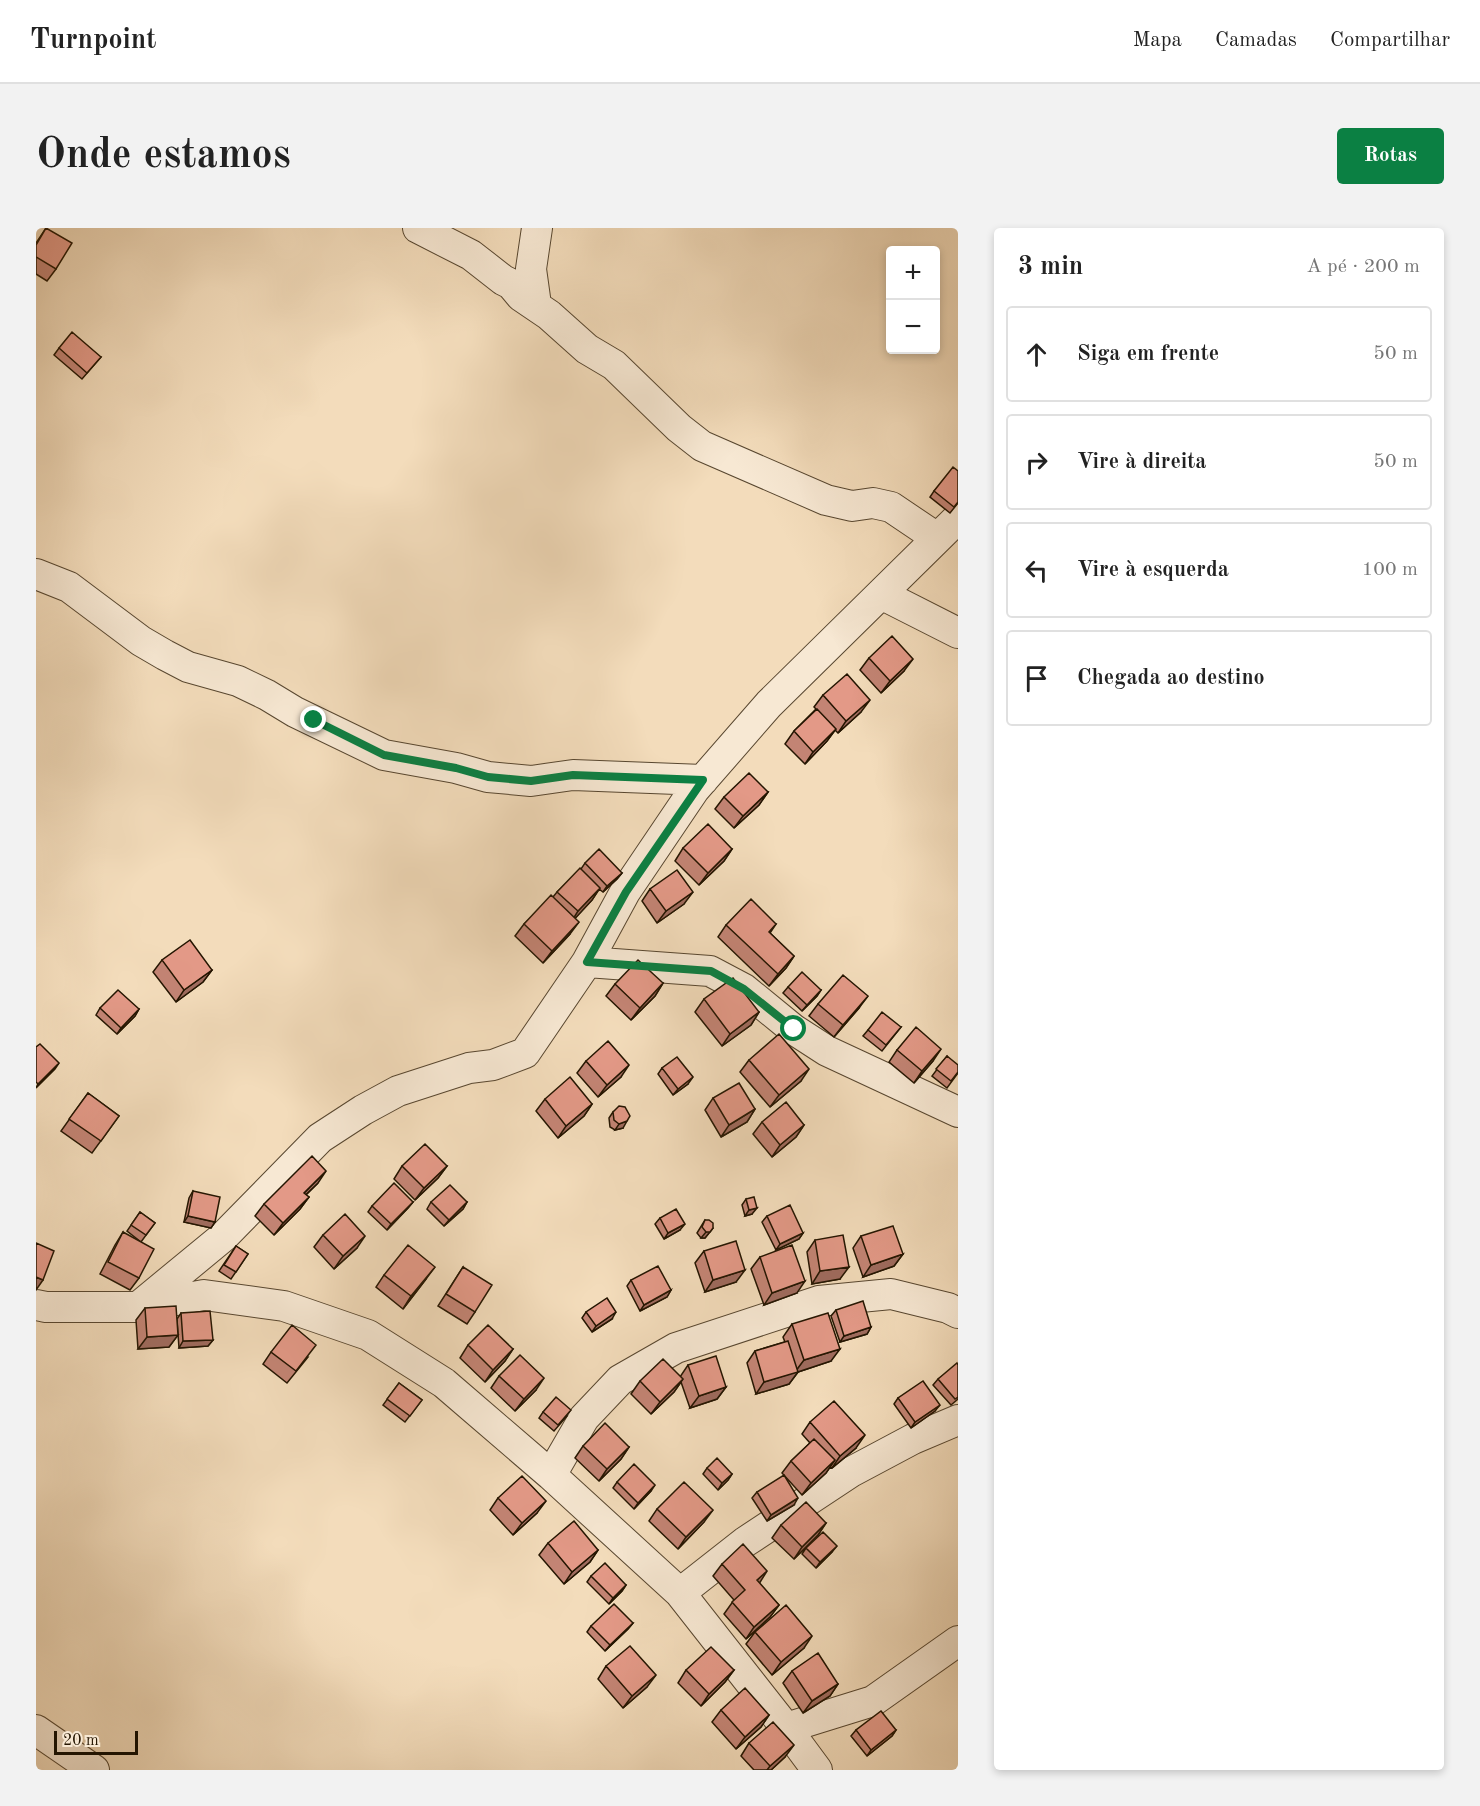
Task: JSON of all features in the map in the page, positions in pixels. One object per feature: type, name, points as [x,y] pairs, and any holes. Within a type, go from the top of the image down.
[{"type":"street","points":[[418,228],[471,255],[502,280],[511,284],[522,296],[536,304],[587,349],[614,365],[679,428],[702,446],[833,502],[852,506],[873,503],[891,507],[937,538]]},
{"type":"street","points":[[536,304],[531,269],[537,228]]},
{"type":"street","points":[[138,1307],[223,1237],[320,1138],[355,1115],[398,1091],[469,1068],[493,1065],[525,1053],[587,962],[626,892],[703,780],[769,704],[958,518]]},
{"type":"street","points":[[36,574],[69,587],[141,641],[165,656],[188,667],[238,681],[295,712],[384,755],[456,768],[488,777],[531,781],[573,775],[703,780]]},
{"type":"street","points":[[881,594],[958,633]]},
{"type":"street","points":[[587,962],[711,971],[744,989],[794,1029],[827,1051],[958,1112]]},
{"type":"street","points":[[551,1475],[585,1418],[620,1380],[676,1348],[819,1301],[891,1294],[948,1308],[958,1313]]},
{"type":"street","points":[[36,1305],[46,1307],[138,1307],[204,1295],[284,1306],[368,1335],[444,1383],[551,1475],[680,1593],[817,1770]]},
{"type":"street","points":[[680,1593],[745,1542],[851,1472],[913,1439],[958,1420]]},
{"type":"street","points":[[786,1728],[873,1701],[958,1641]]},
{"type":"street","points":[[36,1730],[94,1770]]},
{"type":"building","points":[[46,228],[72,243],[56,269],[36,257],[36,245]]},
{"type":"building","points":[[72,332],[101,357],[87,373],[59,348]]},
{"type":"building","points":[[953,467],[958,471],[958,502],[954,507],[934,491]]},
{"type":"building","points":[[892,636],[913,659],[890,681],[869,658]]},
{"type":"building","points":[[847,674],[870,700],[846,721],[823,695]]},
{"type":"building","points":[[817,709],[836,729],[813,752],[794,731]]},
{"type":"building","points":[[749,773],[768,792],[743,816],[724,797]]},
{"type":"building","points":[[708,824],[732,849],[708,873],[683,848]]},
{"type":"building","points":[[599,849],[622,873],[607,886],[585,863]]},
{"type":"building","points":[[580,868],[600,888],[578,911],[557,892]]},
{"type":"building","points":[[677,870],[693,892],[666,911],[650,889]]},
{"type":"building","points":[[551,895],[579,922],[552,951],[524,924]]},
{"type":"building","points":[[751,899],[776,924],[769,932],[794,956],[778,974],[726,925]]},
{"type":"building","points":[[190,940],[212,970],[184,990],[162,960]]},
{"type":"building","points":[[638,960],[663,983],[640,1008],[615,984]]},
{"type":"building","points":[[802,972],[821,990],[807,1005],[788,987]]},
{"type":"building","points":[[843,975],[868,996],[843,1025],[818,1004]]},
{"type":"building","points":[[733,978],[759,1012],[730,1034],[704,999]]},
{"type":"building","points":[[118,990],[139,1009],[121,1028],[100,1008]]},
{"type":"building","points":[[882,1012],[901,1027],[886,1045],[868,1030]]},
{"type":"building","points":[[916,1027],[941,1049],[922,1071],[897,1050]]},
{"type":"building","points":[[779,1034],[809,1069],[779,1095],[749,1060]]},
{"type":"building","points":[[608,1041],[629,1065],[607,1085],[586,1061]]},
{"type":"building","points":[[40,1044],[59,1063],[38,1084],[36,1082],[36,1047]]},
{"type":"building","points":[[947,1056],[958,1065],[958,1072],[951,1081],[936,1069]]},
{"type":"building","points":[[677,1057],[693,1077],[678,1089],[662,1068]]},
{"type":"building","points":[[570,1077],[592,1104],[566,1126],[545,1099]]},
{"type":"building","points":[[739,1083],[755,1109],[729,1125],[713,1098]]},
{"type":"building","points":[[88,1093],[119,1116],[101,1141],[69,1119]]},
{"type":"building","points":[[786,1102],[804,1125],[780,1145],[762,1122]]},
{"type":"building","points":[[619,1106],[625,1107],[630,1116],[627,1121],[619,1124],[614,1120],[613,1112]]},
{"type":"building","points":[[425,1144],[447,1166],[424,1188],[402,1166]]},
{"type":"building","points":[[312,1156],[326,1171],[304,1193],[309,1197],[283,1223],[264,1204]]},
{"type":"building","points":[[394,1183],[413,1202],[391,1224],[372,1206]]},
{"type":"building","points":[[450,1185],[467,1202],[449,1220],[431,1202]]},
{"type":"building","points":[[193,1191],[220,1197],[215,1222],[188,1216]]},
{"type":"building","points":[[754,1197],[757,1208],[749,1210],[746,1199]]},
{"type":"building","points":[[790,1205],[803,1233],[780,1244],[767,1216]]},
{"type":"building","points":[[676,1209],[685,1224],[668,1233],[660,1218]]},
{"type":"building","points":[[140,1212],[155,1223],[146,1235],[131,1225]]},
{"type":"building","points":[[345,1214],[365,1236],[343,1256],[323,1235]]},
{"type":"building","points":[[705,1220],[713,1223],[710,1232],[706,1232],[702,1227]]},
{"type":"building","points":[[893,1226],[903,1254],[871,1265],[861,1236]]},
{"type":"building","points":[[123,1232],[154,1249],[139,1278],[108,1262]]},
{"type":"building","points":[[843,1235],[849,1267],[820,1271],[815,1240]]},
{"type":"building","points":[[736,1241],[745,1270],[713,1280],[704,1251]]},
{"type":"building","points":[[36,1243],[54,1251],[43,1280],[36,1277]]},
{"type":"building","points":[[408,1245],[435,1267],[411,1296],[384,1275]]},
{"type":"building","points":[[792,1245],[805,1281],[772,1293],[760,1257]]},
{"type":"building","points":[[236,1246],[248,1254],[236,1272],[224,1265]]},
{"type":"building","points":[[658,1266],[671,1290],[644,1305],[631,1280]]},
{"type":"building","points":[[463,1267],[492,1285],[475,1312],[446,1294]]},
{"type":"building","points":[[607,1298],[616,1312],[596,1326],[586,1312]]},
{"type":"building","points":[[863,1301],[871,1327],[844,1336],[836,1310]]},
{"type":"building","points":[[176,1306],[178,1335],[147,1337],[145,1308]]},
{"type":"building","points":[[210,1311],[213,1340],[183,1341],[181,1313]]},
{"type":"building","points":[[828,1313],[840,1349],[804,1360],[792,1324]]},
{"type":"building","points":[[292,1325],[316,1345],[296,1371],[271,1352]]},
{"type":"building","points":[[488,1325],[513,1349],[493,1370],[468,1345]]},
{"type":"building","points":[[788,1341],[798,1372],[764,1382],[755,1351]]},
{"type":"building","points":[[520,1355],[544,1378],[524,1399],[499,1376]]},
{"type":"building","points":[[716,1356],[726,1387],[699,1396],[688,1365]]},
{"type":"building","points":[[663,1359],[683,1379],[660,1402],[640,1381]]},
{"type":"building","points":[[957,1363],[958,1397],[955,1399],[938,1379]]},
{"type":"building","points":[[923,1381],[940,1405],[915,1422],[898,1398]]},
{"type":"building","points":[[399,1383],[422,1400],[410,1416],[387,1399]]},
{"type":"building","points":[[556,1397],[571,1410],[558,1425],[543,1412]]},
{"type":"building","points":[[834,1401],[865,1435],[840,1456],[810,1422]]},
{"type":"building","points":[[605,1423],[629,1447],[607,1469],[583,1446]]},
{"type":"building","points":[[814,1439],[835,1460],[811,1483],[791,1461]]},
{"type":"building","points":[[717,1458],[732,1474],[722,1483],[707,1468]]},
{"type":"building","points":[[634,1464],[655,1485],[638,1503],[617,1482]]},
{"type":"building","points":[[784,1475],[798,1498],[771,1515],[757,1492]]},
{"type":"building","points":[[522,1476],[546,1501],[522,1523],[498,1498]]},
{"type":"building","points":[[684,1482],[713,1510],[686,1537],[657,1509]]},
{"type":"building","points":[[806,1502],[826,1523],[802,1547],[781,1525]]},
{"type":"building","points":[[574,1521],[598,1550],[572,1572],[548,1543]]},
{"type":"building","points":[[823,1532],[837,1546],[820,1562],[806,1548]]},
{"type":"building","points":[[743,1544],[767,1571],[757,1580],[779,1605],[754,1627],[732,1602],[745,1590],[722,1564]]},
{"type":"building","points":[[605,1563],[626,1585],[613,1598],[591,1576]]},
{"type":"building","points":[[614,1604],[633,1623],[610,1645],[591,1626]]},
{"type":"building","points":[[786,1605],[812,1636],[781,1662],[755,1632]]},
{"type":"building","points":[[630,1646],[656,1675],[632,1696],[606,1666]]},
{"type":"building","points":[[711,1647],[734,1670],[709,1694],[686,1670]]},
{"type":"building","points":[[818,1653],[838,1684],[812,1701],[792,1671]]},
{"type":"building","points":[[745,1688],[769,1715],[745,1737],[721,1710]]},
{"type":"building","points":[[881,1711],[896,1730],[871,1750],[856,1730]]},
{"type":"building","points":[[773,1722],[794,1745],[770,1766],[749,1743]]},
{"type":"route","points":[[314,720],[384,755],[456,768],[488,777],[531,781],[573,775],[703,780],[626,892],[587,962],[711,971],[744,989],[794,1029]]}]
